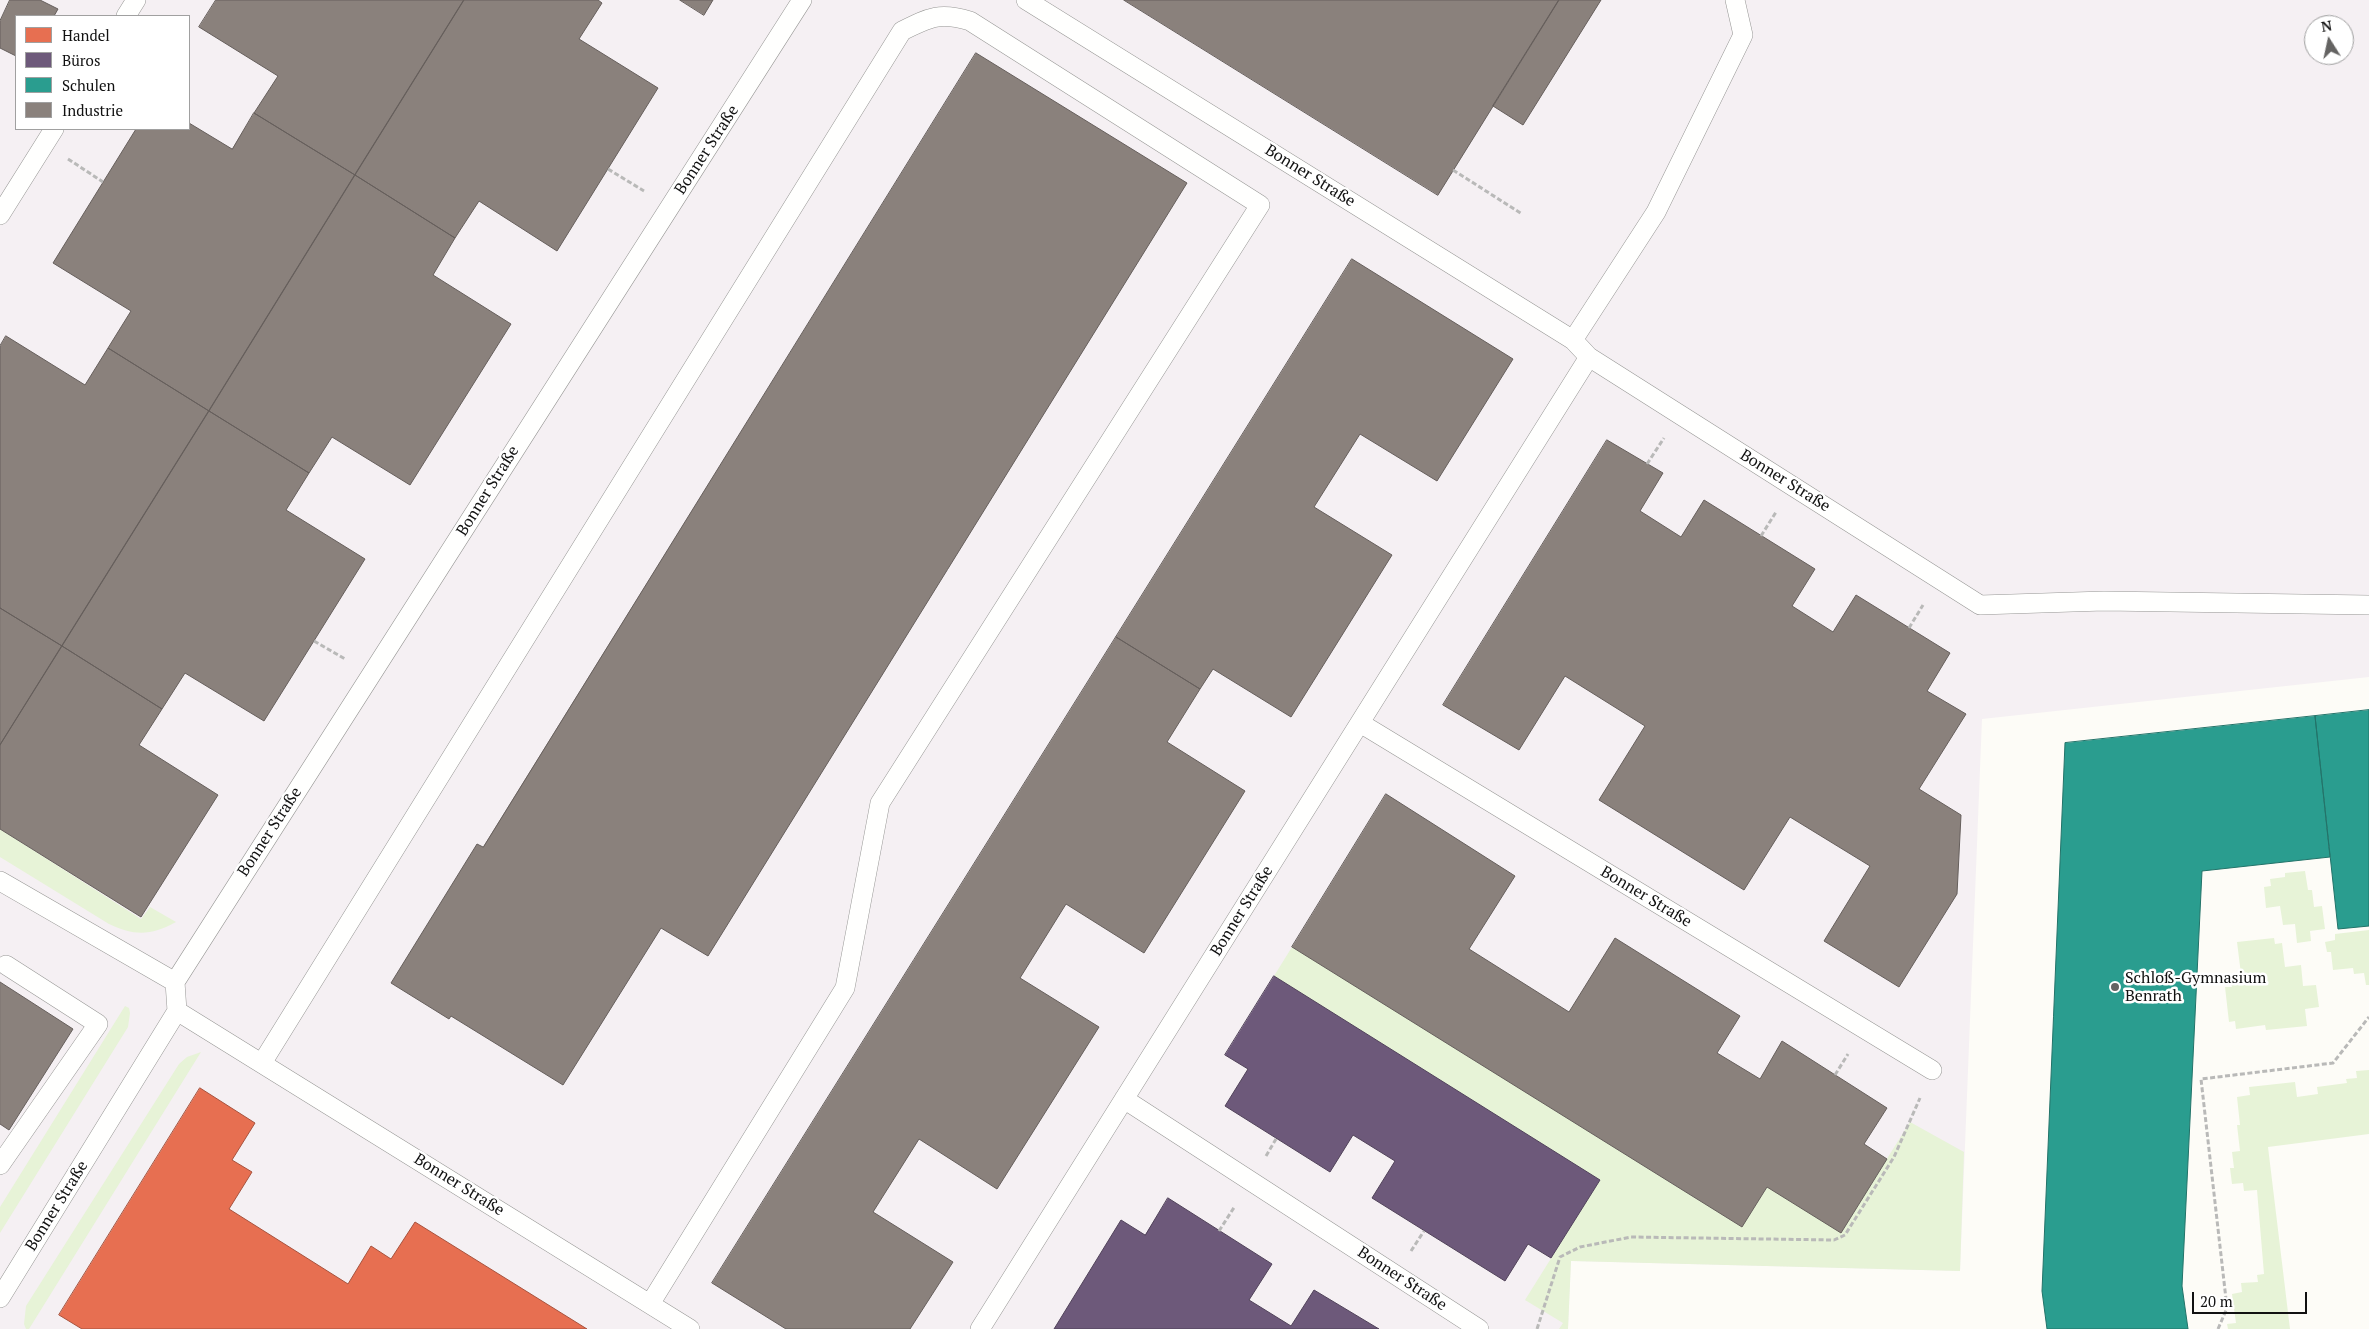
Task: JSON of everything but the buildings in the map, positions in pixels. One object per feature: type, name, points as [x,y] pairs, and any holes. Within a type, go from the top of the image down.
[{"type":"lane","points":[[127,15],[136,0]]},
{"type":"lane","name":"Bonner Straße","points":[[175,982],[802,0]]},
{"type":"lane","name":"Bonner Straße","points":[[1026,0],[1573,340],[1589,357],[1980,605],[2104,601],[2369,605]]},
{"type":"lane","points":[[1573,340],[1656,212],[1743,35],[1735,0]]},
{"type":"lane","points":[[262,1063],[902,31],[923,20],[949,14],[970,21],[1260,205],[880,803],[845,988],[650,1304]]},
{"type":"lane","points":[[0,215],[50,136]]},
{"type":"lane","name":"Bonner Straße","points":[[980,1329],[1589,357]]},
{"type":"lane","name":"Bonner Straße","points":[[1360,723],[1932,1070]]},
{"type":"lane","points":[[0,881],[175,982],[177,1011]]},
{"type":"lane","points":[[0,1166],[98,1024],[6,965]]},
{"type":"lane","name":"Bonner Straße","points":[[0,1298],[177,1011],[690,1329]]},
{"type":"lane","name":"Bonner Straße","points":[[1124,1098],[1479,1329]]},
{"type":"path","points":[[50,136],[102,182]]},
{"type":"path","points":[[608,169],[670,207]]},
{"type":"path","points":[[1453,170],[1522,214]]},
{"type":"path","points":[[314,641],[371,675]]},
{"type":"path","points":[[2218,1329],[2227,1308],[2201,1079],[2333,1063],[2369,1017]]},
{"type":"path","points":[[1536,1329],[1560,1257],[1580,1247],[1631,1237],[1834,1240],[1845,1234],[1894,1157],[1932,1070]]},
{"type":"shaded area","points":[[0,0],[2369,0],[2369,677],[1982,719],[1960,1271],[1571,1261],[1568,1329],[0,1329]]},
{"type":"green space","points":[[0,829],[141,919],[150,907],[176,922],[158,930],[142,933],[126,931],[109,924],[0,857]]},
{"type":"green space","points":[[2305,871],[2308,890],[2312,890],[2314,907],[2322,906],[2325,929],[2310,931],[2311,941],[2297,943],[2295,924],[2283,925],[2280,906],[2266,908],[2264,887],[2271,886],[2270,879],[2285,877],[2285,873]]},
{"type":"green space","points":[[2369,930],[2369,985],[2366,985],[2364,973],[2354,974],[2353,968],[2333,970],[2331,952],[2327,952],[2325,942],[2335,940],[2335,934]]},
{"type":"green space","points":[[2274,938],[2275,944],[2282,943],[2285,967],[2301,965],[2303,986],[2316,985],[2319,1007],[2305,1009],[2307,1026],[2266,1030],[2265,1025],[2236,1029],[2235,1021],[2229,1022],[2225,987],[2232,987],[2230,975],[2241,974],[2237,942]]},
{"type":"green space","points":[[1292,947],[1742,1227],[1767,1187],[1841,1232],[1910,1122],[1964,1152],[1960,1271],[1571,1261],[1568,1329],[1559,1329],[1563,1323],[1525,1300],[1600,1180],[1274,976]]},
{"type":"green space","points":[[125,1006],[129,1008],[130,1013],[128,1027],[0,1233],[0,1207]]},
{"type":"green space","points":[[201,1052],[29,1329],[26,1329],[24,1324],[26,1306],[179,1064],[187,1057]]},
{"type":"green space","points":[[2369,1070],[2369,1134],[2268,1147],[2290,1329],[2228,1329],[2227,1324],[2236,1323],[2232,1294],[2242,1292],[2241,1283],[2258,1282],[2257,1275],[2264,1274],[2257,1190],[2244,1191],[2243,1183],[2232,1184],[2230,1168],[2234,1168],[2232,1152],[2240,1151],[2237,1125],[2240,1125],[2237,1097],[2250,1095],[2249,1087],[2295,1082],[2297,1097],[2318,1094],[2317,1087],[2347,1083],[2346,1079],[2357,1078],[2356,1071]]},
{"type":"place","name":"Schloß-Gymnasium Benrath","points":[[2115,987]]}]
